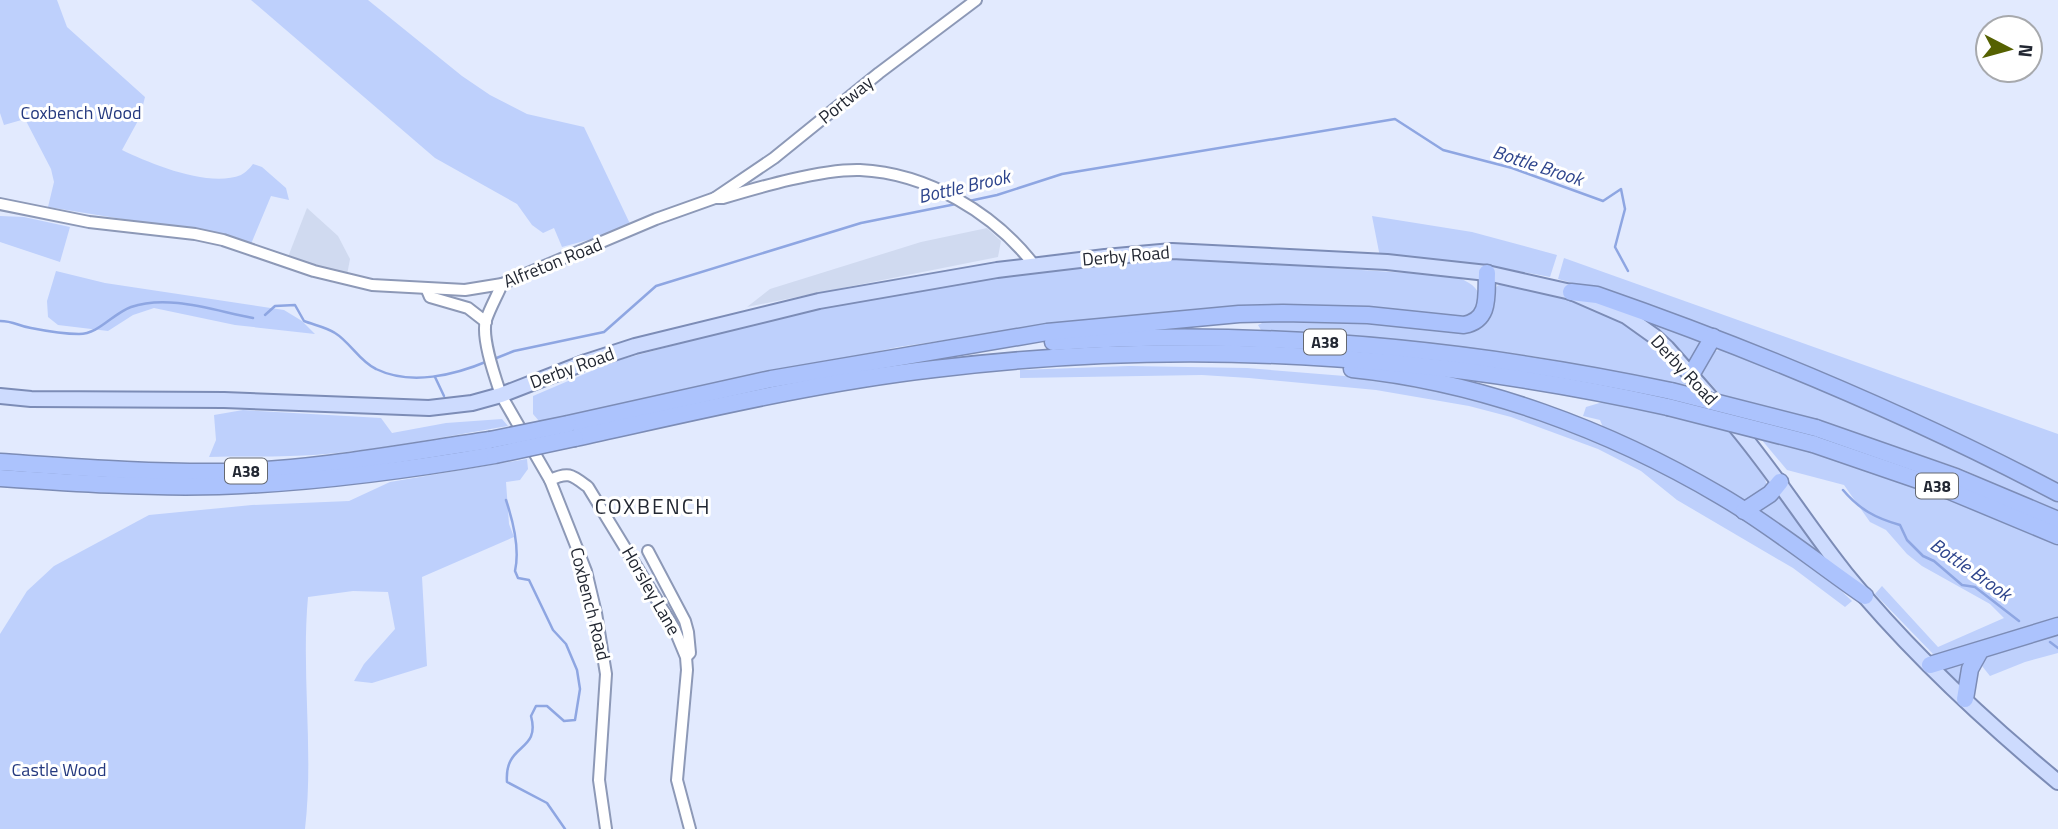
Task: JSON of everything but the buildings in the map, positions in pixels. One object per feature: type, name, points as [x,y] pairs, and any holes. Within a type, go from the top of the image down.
[{"type":"highway","points":[[977,346],[1047,332],[1239,314],[1331,313],[1464,325],[1478,320],[1483,314],[1487,301],[1487,273]]},
{"type":"highway","points":[[1571,292],[1597,295],[1713,337],[1873,403],[2058,493]]},
{"type":"highway","points":[[1691,375],[1713,337]]},
{"type":"highway","name":"A38","points":[[571,431],[771,379],[977,346],[1135,338],[1304,340],[1492,359],[1669,399],[1815,436],[1956,477],[2058,520]]},
{"type":"highway","name":"A38","points":[[0,478],[116,485],[249,484],[379,473],[571,431],[880,376],[987,363],[1088,355],[1256,354],[1392,362],[1669,399]]},
{"type":"highway","points":[[1088,355],[1362,370],[1432,382],[1512,403],[1595,433],[1678,473],[1744,511],[1865,596]]},
{"type":"highway","name":"A38","points":[[1815,436],[2058,536]]},
{"type":"highway","name":"A38","points":[[0,462],[226,472],[314,466],[493,447]]},
{"type":"highway","points":[[1744,511],[1770,494],[1780,482]]},
{"type":"highway","points":[[1930,665],[2058,626]]},
{"type":"highway","points":[[1965,699],[1970,669],[1980,651]]},
{"type":"main road","name":"Derby Road","points":[[0,396],[224,400],[429,408],[462,405],[501,395],[610,354],[717,325],[947,277],[1128,254],[1183,252],[1387,262],[1487,273],[1571,292],[1626,316],[1667,348],[1780,482],[1865,596],[1965,699],[2058,782]]},
{"type":"street","name":"Portway","points":[[715,198],[774,158],[879,73],[976,0]]},
{"type":"street","name":"Alfreton Road","points":[[0,204],[89,222],[214,238],[245,246],[314,271],[363,283],[427,290],[465,290],[502,284],[656,219],[715,198],[823,174],[859,170],[892,174],[936,189],[968,207],[1013,240],[1034,265]]},
{"type":"street","points":[[427,290],[430,297],[468,308],[486,322],[502,284]]},
{"type":"street","name":"Coxbench Road","points":[[486,322],[489,353],[501,395],[550,480],[586,571],[604,653],[607,693],[599,780],[606,829]]},
{"type":"street","name":"Horsley Lane","points":[[550,480],[562,474],[570,475],[588,487],[674,628],[686,657],[686,693],[677,780],[690,829]]},
{"type":"street","points":[[648,551],[685,621],[690,653],[686,657]]},
{"type":"shaded area","points":[[307,208],[338,236],[350,259],[347,275],[288,257]]},
{"type":"shaded area","points":[[987,228],[1001,241],[998,257],[747,307],[770,289],[921,242]]},
{"type":"green space","name":"Coxbench Wood","points":[[0,0],[57,0],[67,27],[145,97],[140,117],[122,150],[180,173],[213,179],[241,175],[253,164],[262,167],[286,188],[289,200],[271,196],[251,244],[227,236],[48,207],[54,182],[51,169],[25,119],[4,125],[0,113]]},
{"type":"green space","points":[[251,0],[368,0],[462,76],[490,95],[527,114],[584,127],[632,228],[562,247],[554,228],[543,233],[532,225],[517,204],[435,158]]},
{"type":"green space","points":[[0,216],[24,217],[70,227],[60,262],[0,242]]},
{"type":"green space","points":[[1372,216],[1472,232],[1557,255],[1550,277],[1465,263],[1380,257]]},
{"type":"green space","points":[[1564,258],[2058,434],[2058,487],[1749,343],[1647,304],[1558,279]]},
{"type":"green space","points":[[1195,259],[1453,276],[1471,284],[1479,294],[1479,300],[1471,313],[1462,320],[1357,307],[1266,306],[994,333],[898,347],[583,414],[539,421],[533,414],[533,396],[615,361],[789,315],[937,286],[1098,265]]},
{"type":"green space","points":[[56,271],[105,283],[284,310],[302,321],[315,334],[235,325],[154,308],[133,315],[108,331],[58,325],[48,317],[47,301]]},
{"type":"green space","points":[[1503,283],[1562,297],[1618,319],[1648,340],[1690,385],[1538,357],[1469,348],[1261,330],[1258,325],[1268,320],[1345,321],[1454,333],[1473,328],[1497,286]]},
{"type":"green space","points":[[1648,321],[1703,337],[1690,362],[1649,324]]},
{"type":"green space","points":[[1726,348],[1849,397],[2058,498],[2058,512],[1962,469],[1867,437],[1720,394],[1700,372],[1712,352]]},
{"type":"green space","points":[[1129,366],[1247,368],[1357,377],[1445,393],[1517,412],[1619,449],[1701,491],[1816,567],[1852,601],[1845,607],[1793,568],[1677,500],[1641,471],[1598,449],[1511,417],[1469,406],[1376,390],[1249,378],[1202,375],[1020,378],[1020,370]]},
{"type":"green space","points":[[1606,401],[1730,431],[1765,479],[1764,491],[1747,504],[1605,432],[1600,420],[1583,416],[1586,407]]},
{"type":"green space","points":[[243,410],[381,418],[392,433],[446,423],[502,419],[508,426],[399,445],[317,455],[209,457],[216,440],[214,415]]},
{"type":"green space","points":[[1761,439],[1837,460],[1911,486],[2058,544],[2058,621],[1939,656],[1933,654],[1875,594],[1882,586],[1938,647],[2004,618],[1990,604],[1922,566],[1907,554],[1886,530],[1870,522],[1844,485],[1787,470]]},
{"type":"green space","name":"Castle Wood","points":[[527,459],[528,469],[520,480],[506,482],[509,524],[514,537],[422,577],[427,666],[372,683],[354,681],[364,664],[395,629],[388,592],[353,591],[308,597],[308,771],[305,829],[0,829],[0,634],[27,591],[54,566],[149,515],[252,505],[349,501],[390,482]]},
{"type":"green space","points":[[1777,496],[1780,498],[1836,572],[1753,512]]},
{"type":"green space","points":[[2058,632],[2058,653],[1990,676],[1982,666],[1985,658],[2006,648]]},
{"type":"green space","points":[[1968,660],[1961,686],[1943,668]]},
{"type":"waterway","name":"Bottle Brook","points":[[969,201],[1062,174],[1395,119],[1443,150],[1512,168],[1603,201],[1621,189],[1625,209],[1615,247],[1628,271]]},
{"type":"waterway","name":"Bottle Brook","points":[[494,359],[514,351],[604,332],[656,286],[861,223],[956,204]]},
{"type":"waterway","name":"Bottle Brook","points":[[0,321],[79,334],[93,331],[131,307],[161,302],[192,305],[253,318]]},
{"type":"waterway","name":"Bottle Brook","points":[[265,315],[275,306],[295,305],[304,321],[335,333],[370,366],[404,377],[433,377],[488,361]]},
{"type":"waterway","points":[[435,377],[444,396]]},
{"type":"waterway","name":"Bottle Brook","points":[[1843,490],[1868,512],[1900,525],[1907,540],[1923,556],[1934,561],[1962,585],[1975,587],[2019,621]]},
{"type":"waterway","points":[[506,500],[516,544],[515,571],[518,578],[529,580],[553,630],[566,644],[577,670],[580,689],[575,720],[564,721],[547,706],[536,706],[531,716],[531,736],[511,760],[507,782],[547,803],[565,829]]},
{"type":"waterway","name":"Bottle Brook","points":[[2050,642],[2058,648]]},
{"type":"district","name":"COXBENCH","points":[[653,507]]}]
